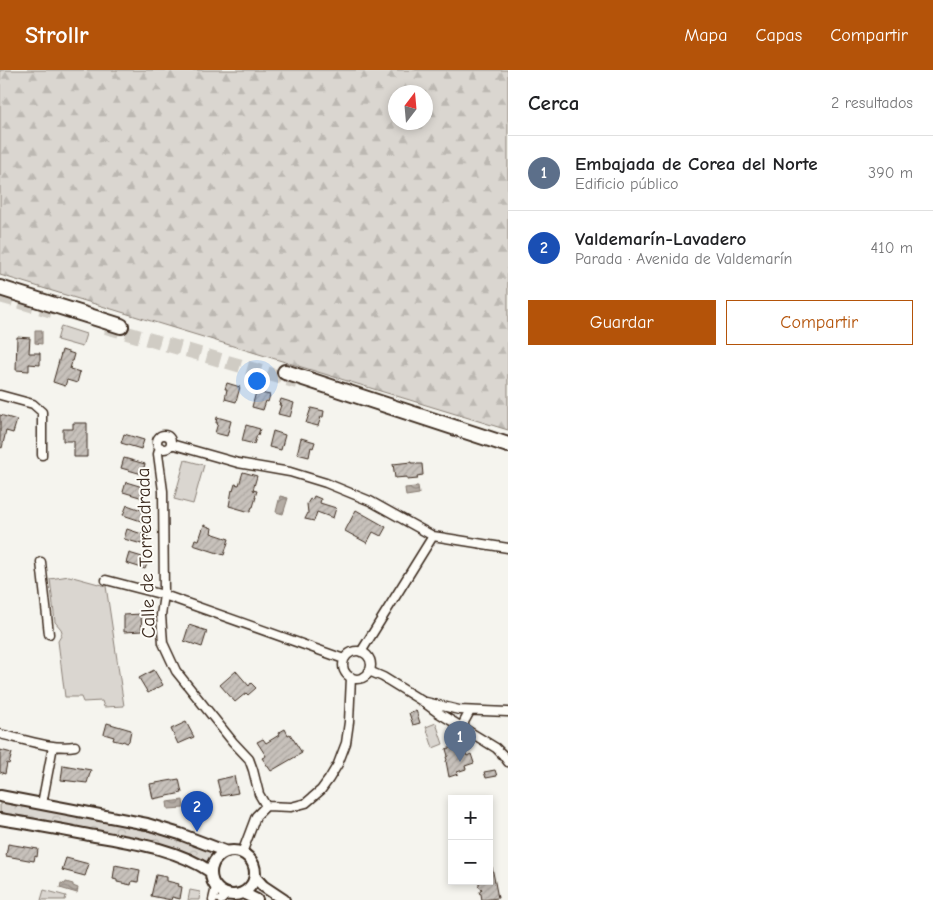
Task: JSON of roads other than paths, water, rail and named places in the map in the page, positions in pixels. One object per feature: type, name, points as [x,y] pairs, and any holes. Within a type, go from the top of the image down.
[{"type":"highway","points":[[0,288],[121,326]]},
{"type":"highway","points":[[286,372],[508,445]]},
{"type":"street","points":[[0,395],[33,404],[42,412],[42,455]]},
{"type":"street","name":"Calle de Torreadrada","points":[[266,806],[259,794],[254,770],[249,759],[176,671],[163,643],[161,615],[164,595],[163,492],[158,441],[162,436],[166,435],[170,437],[171,444],[238,463],[290,472],[326,483],[370,501],[433,536]]},
{"type":"street","points":[[361,652],[433,536],[508,548]]},
{"type":"street","points":[[41,562],[49,634]]},
{"type":"street","points":[[106,580],[164,595],[344,659]]},
{"type":"street","points":[[361,652],[369,657],[370,671],[363,677],[351,677],[344,669],[344,659],[350,653],[361,652]]},
{"type":"street","points":[[370,671],[422,700],[437,712],[496,748],[508,762]]},
{"type":"street","points":[[242,853],[256,816],[266,806],[290,807],[306,803],[321,790],[329,779],[338,764],[346,743],[351,677]]},
{"type":"street","points":[[422,700],[459,710],[508,712]]},
{"type":"street","points":[[453,722],[459,710]]},
{"type":"street","points":[[464,728],[470,711]]},
{"type":"street","points":[[0,734],[53,746],[66,748],[75,746]]},
{"type":"street","points":[[42,804],[53,746]]},
{"type":"street","points":[[1,797],[147,824],[227,852]]},
{"type":"street","points":[[0,818],[141,844],[174,853],[195,862],[211,872]]},
{"type":"street","points":[[227,852],[242,853],[253,863],[255,877],[250,887],[243,893],[224,897],[213,881],[211,872],[214,864],[217,858],[227,852]]},
{"type":"street","points":[[255,877],[284,900]]},
{"type":"street","points":[[213,900],[216,887]]},
{"type":"street","points":[[243,893],[257,900]]},
{"type":"water","points":[[35,330],[42,330],[42,344],[35,343]]},
{"type":"water","points":[[418,486],[419,494],[406,496],[405,488]]},
{"type":"water","points":[[280,496],[288,498],[283,514],[276,512]]},
{"type":"water","points":[[183,800],[184,808],[168,809],[167,802]]},
{"type":"water","points":[[66,882],[78,888],[77,893],[60,888],[61,883],[65,884]]},
{"type":"tunnel","points":[[0,296],[52,311]]},
{"type":"tunnel","points":[[106,327],[297,382]]},
{"type":"place","name":"Embajada de Corea del Norte","points":[[460,762]]},
{"type":"place","name":"Valdemarín-Lavadero","points":[[197,832]]}]
